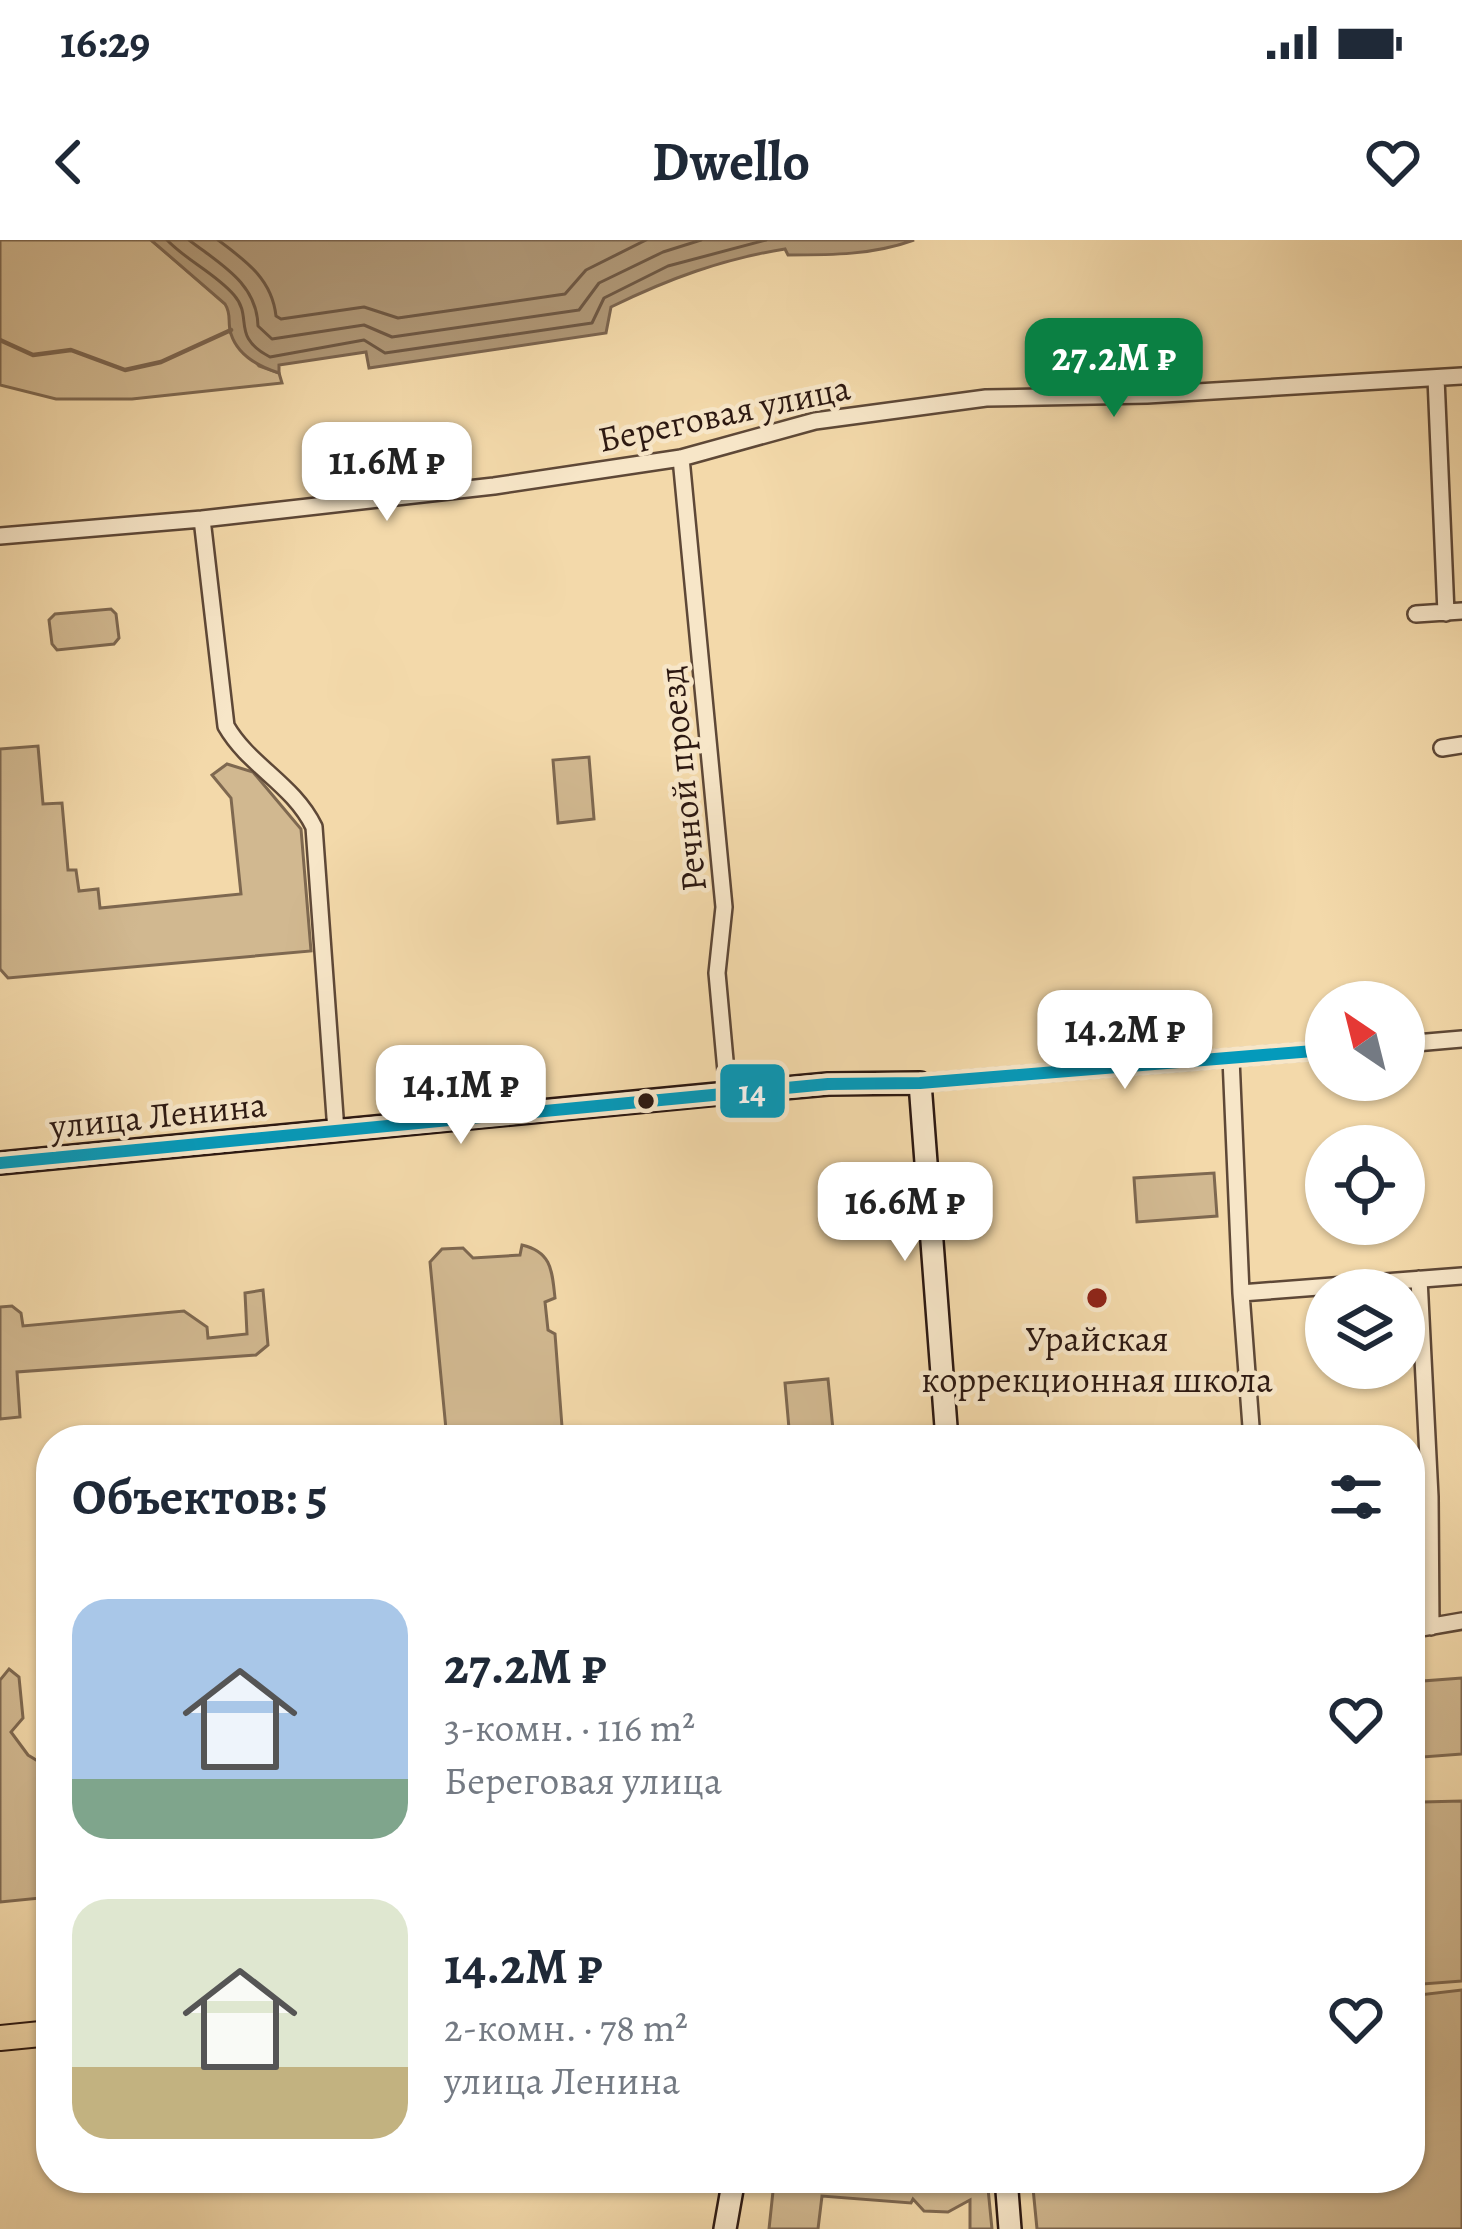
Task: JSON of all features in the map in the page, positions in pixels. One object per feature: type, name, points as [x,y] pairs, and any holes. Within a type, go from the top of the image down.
[{"type":"main road","name":"улица Ленина","points":[[0,1163],[828,1084],[920,1084]]},
{"type":"main road","points":[[920,1084],[946,1425]]},
{"type":"main road","points":[[0,2038],[36,2034]]},
{"type":"main road","points":[[725,2229],[731,2193]]},
{"type":"main road","points":[[1007,2193],[1010,2229]]},
{"type":"street","name":"Береговая улица","points":[[0,536],[494,486],[681,458],[789,426],[986,398],[1462,376]]},
{"type":"street","points":[[1416,614],[1454,612],[1436,378]]},
{"type":"street","name":"Речной проезд","points":[[681,458],[724,907],[717,973],[728,1093]]},
{"type":"street","points":[[202,519],[226,726],[296,797],[314,826],[336,1131]]},
{"type":"street","points":[[1442,748],[1462,746]]},
{"type":"street","points":[[1425,1042],[1462,1039]]},
{"type":"street","name":"улица Ленина","points":[[920,1084],[1305,1053]]},
{"type":"street","points":[[1232,1058],[1251,1425]]},
{"type":"street","points":[[1425,1279],[1462,1276]]},
{"type":"street","points":[[1241,1293],[1305,1288]]},
{"type":"street","points":[[1425,1388],[1430,1627]]},
{"type":"street","points":[[1425,1498],[1430,1497]]},
{"type":"street","points":[[1425,1628],[1462,1621]]},
{"type":"shaded area","points":[[0,240],[151,240],[225,303],[231,313],[230,332],[259,366],[279,373],[282,383],[132,399],[56,399],[0,385]]},
{"type":"shaded area","points":[[111,609],[119,638],[114,644],[57,650],[52,644],[49,620],[55,614]]},
{"type":"shaded area","points":[[38,746],[43,804],[62,803],[68,870],[76,870],[79,891],[98,889],[100,908],[241,894],[231,798],[212,775],[227,764],[253,772],[301,829],[311,951],[8,978],[0,969],[0,749]]},
{"type":"shaded area","points":[[589,757],[594,819],[558,823],[553,760]]},
{"type":"shaded area","points":[[1214,1173],[1217,1216],[1137,1222],[1134,1178]]},
{"type":"shaded area","points":[[522,1245],[532,1248],[545,1258],[551,1271],[555,1298],[545,1302],[548,1330],[555,1334],[562,1425],[446,1425],[430,1262],[442,1249],[463,1248],[473,1258],[520,1255]]},
{"type":"shaded area","points":[[263,1290],[268,1345],[256,1355],[17,1372],[20,1417],[0,1419],[0,1307],[12,1306],[21,1313],[23,1326],[184,1311],[207,1327],[208,1338],[247,1334],[245,1293]]},
{"type":"shaded area","points":[[828,1379],[833,1425],[789,1425],[785,1383]]},
{"type":"shaded area","points":[[9,1669],[19,1677],[23,1718],[11,1732],[36,1760],[36,1898],[0,1902],[0,1680]]},
{"type":"shaded area","points":[[1462,1678],[1462,1754],[1425,1757],[1425,1681]]},
{"type":"shaded area","points":[[1462,1801],[1462,1981],[1425,1984],[1425,1802]]},
{"type":"shaded area","points":[[1462,1990],[1462,2229],[1037,2229],[1033,2193],[1425,2193],[1425,1994]]},
{"type":"shaded area","points":[[773,2193],[988,2193],[992,2229],[970,2229],[970,2200],[948,2212],[924,2211],[913,2199],[911,2203],[822,2196],[818,2229],[769,2229]]},
{"type":"water","points":[[151,240],[914,240],[852,253],[788,255],[785,249],[717,264],[611,307],[606,333],[369,368],[366,352],[279,365],[279,373],[244,354],[234,342],[225,304]]},
{"type":"waterway","points":[[0,340],[33,355],[71,350],[125,370],[161,362],[231,330]]},
{"type":"transit line","name":"14","points":[[0,1163],[828,1084],[920,1083],[1305,1052]]},
{"type":"place","name":"Урайская коррекционная школа","points":[[1097,1298]]}]
